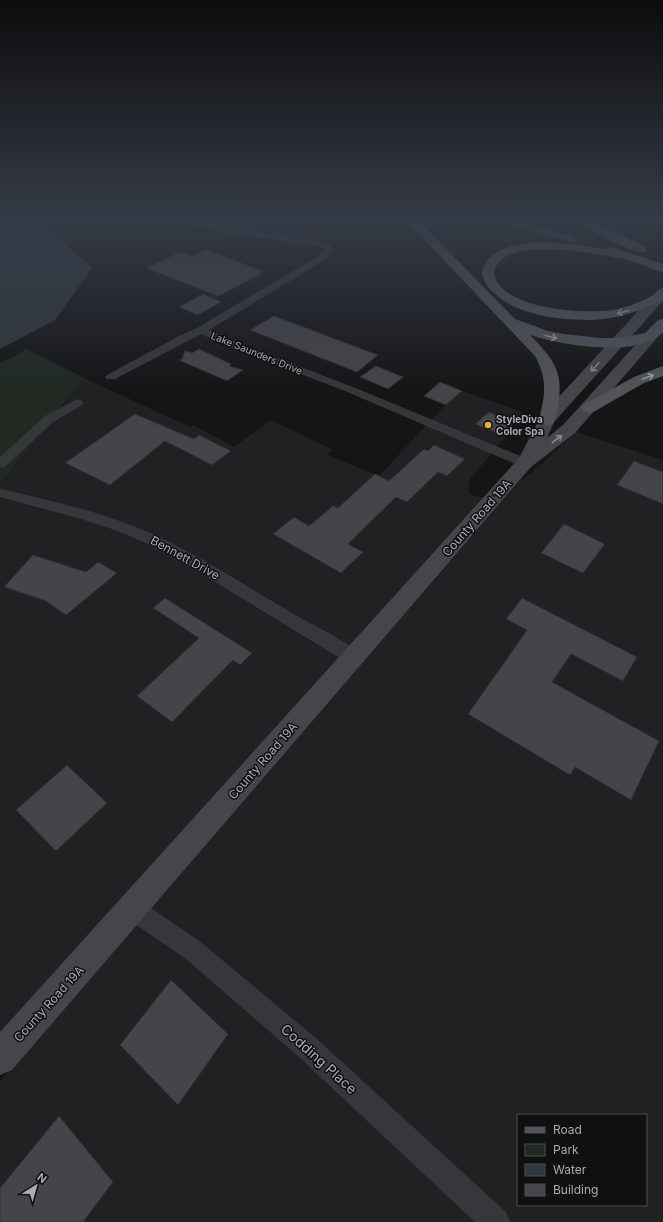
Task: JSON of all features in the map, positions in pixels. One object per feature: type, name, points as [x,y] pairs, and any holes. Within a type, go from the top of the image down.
[{"type":"main road","points":[[467,277],[541,354],[547,364],[553,380],[554,393],[547,420],[525,463]]},
{"type":"main road","points":[[489,277],[497,289],[509,299],[534,309],[574,315],[608,315],[632,309],[661,295]]},
{"type":"main road","points":[[547,420],[661,295]]},
{"type":"main road","points":[[503,315],[527,329],[548,336],[577,341],[631,341],[652,335]]},
{"type":"main road","points":[[525,463],[569,430],[663,323]]},
{"type":"main road","points":[[589,408],[628,386],[663,372]]},
{"type":"main road","name":"County Road 19A","points":[[0,1058],[525,463]]},
{"type":"street","name":"Lake Saunders Drive","points":[[201,330],[292,277]]},
{"type":"street","name":"Lake Saunders Drive","points":[[201,330],[232,344],[349,389],[525,463]]},
{"type":"street","points":[[111,377],[181,339],[201,330]]},
{"type":"street","points":[[0,464],[49,419],[78,403]]},
{"type":"street","name":"Bennett Drive","points":[[0,493],[103,521],[135,532],[164,545],[194,561],[251,597],[313,632],[354,658]]},
{"type":"street","name":"Codding Place","points":[[132,909],[194,951],[308,1048],[496,1222]]},
{"type":"shaded area","points":[[84,378],[190,427],[193,425],[234,447],[271,420],[333,450],[327,455],[379,476],[448,402],[463,391],[522,412],[503,440],[469,480],[469,494],[484,498],[0,1038],[0,484]]},
{"type":"shaded area","points":[[576,432],[663,460],[663,1222],[0,1222],[0,1081],[519,482],[535,470]]},
{"type":"green space","points":[[26,349],[84,378],[0,484],[0,363],[16,356]]},
{"type":"water","points":[[0,277],[86,277],[55,320],[0,349]]},
{"type":"building","points":[[169,277],[255,277],[218,296]]},
{"type":"building","points":[[203,294],[221,302],[198,315],[179,307]]},
{"type":"building","points":[[274,316],[378,355],[357,372],[250,330]]},
{"type":"building","points":[[199,349],[231,364],[229,366],[243,370],[227,381],[179,360],[182,359],[185,351],[192,353]]},
{"type":"building","points":[[376,366],[403,377],[388,389],[360,377]]},
{"type":"building","points":[[440,382],[462,391],[446,405],[424,396]]},
{"type":"building","points":[[489,412],[513,422],[500,434],[475,424]]},
{"type":"building","points":[[135,414],[194,439],[199,435],[231,451],[212,465],[165,441],[110,485],[65,463]]},
{"type":"building","points":[[434,445],[465,459],[447,476],[438,472],[407,502],[396,497],[348,544],[363,552],[341,573],[273,534],[294,517],[309,526],[333,506],[338,508],[375,474],[389,481],[424,449],[428,451]]},
{"type":"building","points":[[634,461],[663,472],[663,504],[617,485]]},
{"type":"building","points":[[564,524],[605,544],[583,573],[541,553]]},
{"type":"building","points":[[33,555],[86,572],[98,562],[117,573],[66,615],[46,601],[4,587]]},
{"type":"building","points":[[165,598],[252,653],[240,665],[233,660],[172,722],[137,696],[199,638],[153,608]]},
{"type":"building","points":[[522,598],[637,657],[623,681],[571,654],[552,682],[659,741],[631,800],[575,767],[570,775],[468,714],[527,630],[506,619]]},
{"type":"building","points":[[67,765],[107,803],[56,851],[16,810]]},
{"type":"building","points":[[171,980],[228,1034],[178,1105],[120,1045]]},
{"type":"building","points":[[59,1116],[113,1182],[83,1222],[0,1222],[0,1188]]},
{"type":"place","name":"StyleDiva Color Spa","points":[[488,425]]}]
